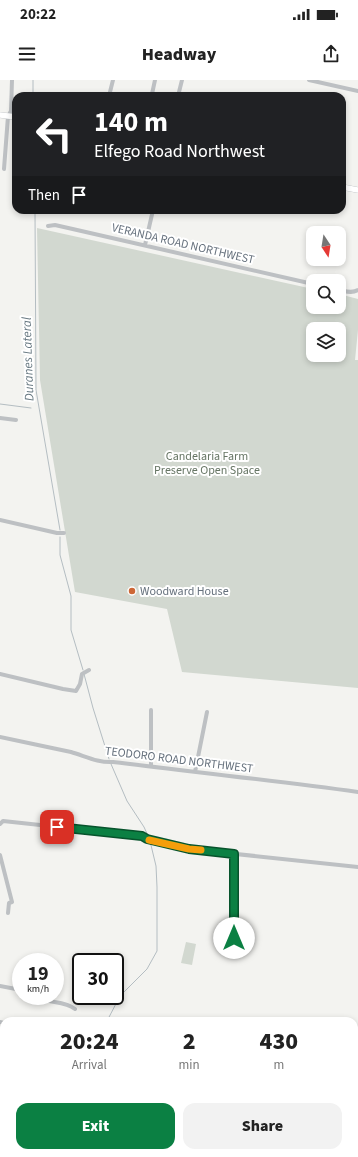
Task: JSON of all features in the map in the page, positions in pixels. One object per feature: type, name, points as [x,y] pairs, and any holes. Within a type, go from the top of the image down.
[{"type":"street","points":[[4,169],[8,116],[12,111],[12,80]]},
{"type":"street","points":[[110,92],[113,80]]},
{"type":"street","points":[[152,92],[155,80]]},
{"type":"street","points":[[179,92],[182,80]]},
{"type":"street","points":[[309,80],[358,91]]},
{"type":"street","points":[[0,115],[12,116]]},
{"type":"street","points":[[346,188],[358,192]]},
{"type":"street","points":[[145,245],[152,214]]},
{"type":"street","name":"VERANDA ROAD NORTHWEST","points":[[48,226],[55,225],[306,282]]},
{"type":"street","points":[[346,291],[355,292],[358,290]]},
{"type":"street","points":[[0,418],[16,420]]},
{"type":"street","points":[[0,520],[57,533],[64,533]]},
{"type":"street","points":[[0,674],[76,691],[80,684],[80,677],[86,671]]},
{"type":"street","points":[[151,710],[151,766]]},
{"type":"street","points":[[195,772],[207,712]]},
{"type":"street","name":"TEODORO ROAD NORTHWEST","points":[[0,737],[72,752],[88,759],[280,781],[358,792]]},
{"type":"street","points":[[0,824],[3,821],[142,836],[147,839],[189,849],[358,866]]},
{"type":"street","points":[[233,955],[234,854]]},
{"type":"street","points":[[0,855],[12,902],[9,903],[8,913]]},
{"type":"street","points":[[0,986],[12,988]]},
{"type":"street","points":[[64,1003],[70,1004],[75,1009]]},
{"type":"green space","name":"Candelaria Farm Preserve Open Space","points":[[37,228],[306,287],[306,314],[346,314],[346,296],[358,299],[358,330],[355,360],[358,360],[358,688],[182,672],[167,609],[75,592],[40,380]]},
{"type":"green space","points":[[186,942],[196,944],[192,965],[181,963]]},
{"type":"waterway","name":"Duranes Lateral","points":[[33,80],[33,92]]},
{"type":"waterway","name":"Duranes Lateral","points":[[35,214],[36,390],[60,530]]},
{"type":"waterway","points":[[0,404],[31,408]]},
{"type":"waterway","name":"Duranes Lateral","points":[[60,537],[60,555],[71,596],[71,630],[83,670]]},
{"type":"waterway","name":"Duranes Lateral","points":[[84,674],[109,759]]},
{"type":"waterway","name":"Duranes Lateral","points":[[111,764],[127,801],[144,827],[149,838]]},
{"type":"waterway","name":"Duranes Lateral","points":[[109,1017],[120,996],[147,969],[157,951],[156,866],[150,841]]},
{"type":"slow traffic","points":[[149,840],[189,849],[201,850]]},
{"type":"place","name":"Woodward House","points":[[132,591]]},
{"type":"route","points":[[57,827],[142,836],[147,839],[189,849],[218,851],[234,854],[234,938]]}]
